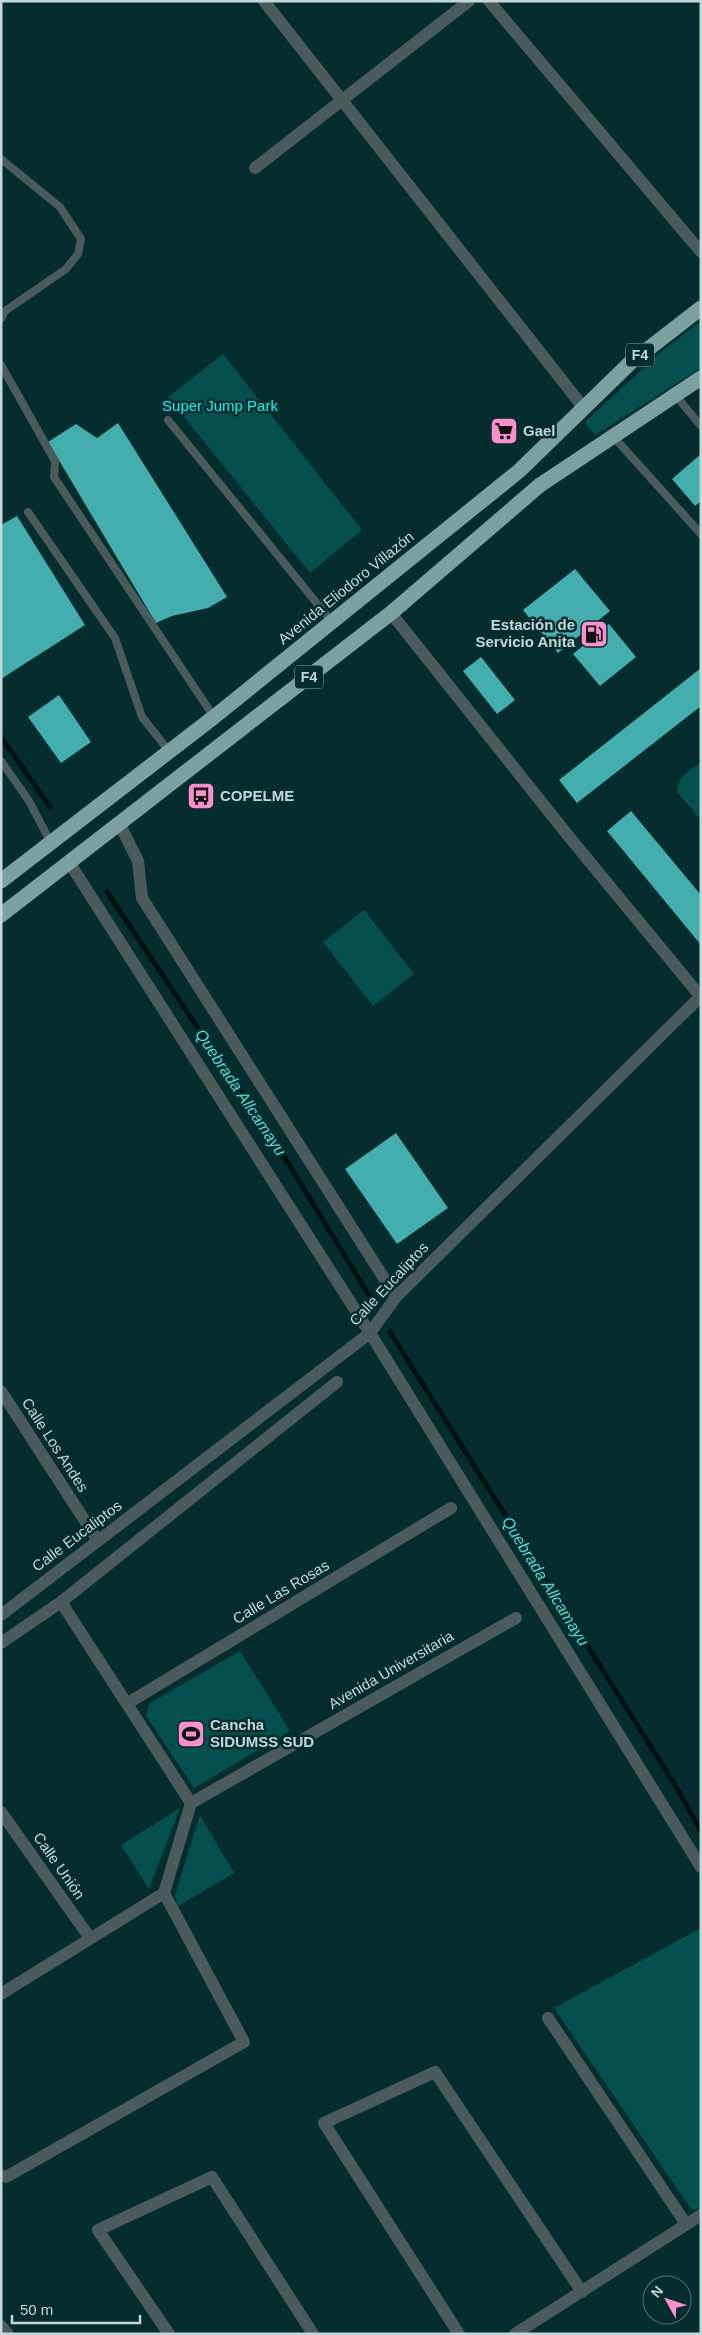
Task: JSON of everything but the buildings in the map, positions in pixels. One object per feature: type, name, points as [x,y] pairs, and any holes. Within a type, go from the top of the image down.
[{"type":"highway","name":"Avenida Eliodoro Villazón","points":[[1,881],[214,716],[518,471],[630,363],[701,308]]},
{"type":"highway","name":"F4","points":[[1,915],[120,825],[391,613],[540,485],[701,378]]},
{"type":"street","points":[[264,1],[583,408]]},
{"type":"street","points":[[255,168],[469,1]]},
{"type":"street","points":[[489,1],[701,252]]},
{"type":"street","points":[[391,613],[570,838],[701,996]]},
{"type":"street","points":[[120,825],[138,861],[142,898],[396,1297]]},
{"type":"street","points":[[69,862],[370,1333],[701,1867]]},
{"type":"street","name":"Calle Eucaliptos","points":[[1,1615],[370,1333],[396,1297],[701,996]]},
{"type":"street","points":[[1,1643],[61,1602],[337,1382]]},
{"type":"street","name":"Calle Los Andes","points":[[1,1391],[98,1541]]},
{"type":"street","name":"Calle Las Rosas","points":[[128,1703],[451,1508]]},
{"type":"street","points":[[1,1994],[164,1893],[191,1803],[61,1602]]},
{"type":"street","name":"Avenida Universitaria","points":[[191,1803],[516,1618]]},
{"type":"street","name":"Calle Unión","points":[[1,1812],[90,1938]]},
{"type":"street","points":[[1,2175],[6,2177],[244,2042],[164,1893]]},
{"type":"street","points":[[548,2018],[686,2224]]},
{"type":"street","points":[[459,2334],[324,2123],[435,2072],[582,2292]]},
{"type":"street","points":[[169,2334],[98,2230],[212,2177],[314,2334]]},
{"type":"street","points":[[515,2334],[701,2215]]},
{"type":"street","points":[[1,2326],[8,2334]]},
{"type":"lane","points":[[1,159],[60,206],[81,239],[78,254],[66,269],[5,311],[1,319]]},
{"type":"lane","points":[[1,365],[55,460],[54,477],[214,716]]},
{"type":"lane","points":[[676,396],[701,426]]},
{"type":"lane","points":[[168,420],[332,622]]},
{"type":"lane","points":[[612,436],[701,534]]},
{"type":"lane","points":[[28,512],[114,638],[142,718],[169,751]]},
{"type":"lane","points":[[1,761],[29,801],[51,843]]},
{"type":"green space","points":[[701,321],[701,368],[595,435],[585,422],[661,352]]},
{"type":"green space","name":"Super Jump Park","points":[[223,354],[362,530],[310,573],[168,397]]},
{"type":"green space","points":[[701,762],[701,820],[677,792],[681,778]]},
{"type":"green space","points":[[364,910],[414,974],[373,1006],[323,942]]},
{"type":"green space","points":[[240,1651],[290,1731],[194,1788],[146,1716],[150,1703]]},
{"type":"green space","points":[[180,1808],[149,1889],[121,1845]]},
{"type":"green space","points":[[200,1815],[234,1873],[178,1906],[175,1895]]},
{"type":"green space","points":[[701,1928],[701,2208],[692,2210],[554,2008]]},
{"type":"waterway","name":"Quebrada Allcamayu","points":[[1,737],[50,807]]},
{"type":"waterway","name":"Quebrada Allcamayu","points":[[107,892],[288,1163],[370,1297]]},
{"type":"waterway","name":"Quebrada Allcamayu","points":[[390,1332],[675,1785],[701,1831]]},
{"type":"place","name":"Gael","points":[[504,431]]},
{"type":"place","name":"Estación de Servicio Anita","points":[[594,634]]},
{"type":"place","name":"COPELME","points":[[201,796]]},
{"type":"place","name":"Cancha SIDUMSS SUD","points":[[191,1734]]}]
